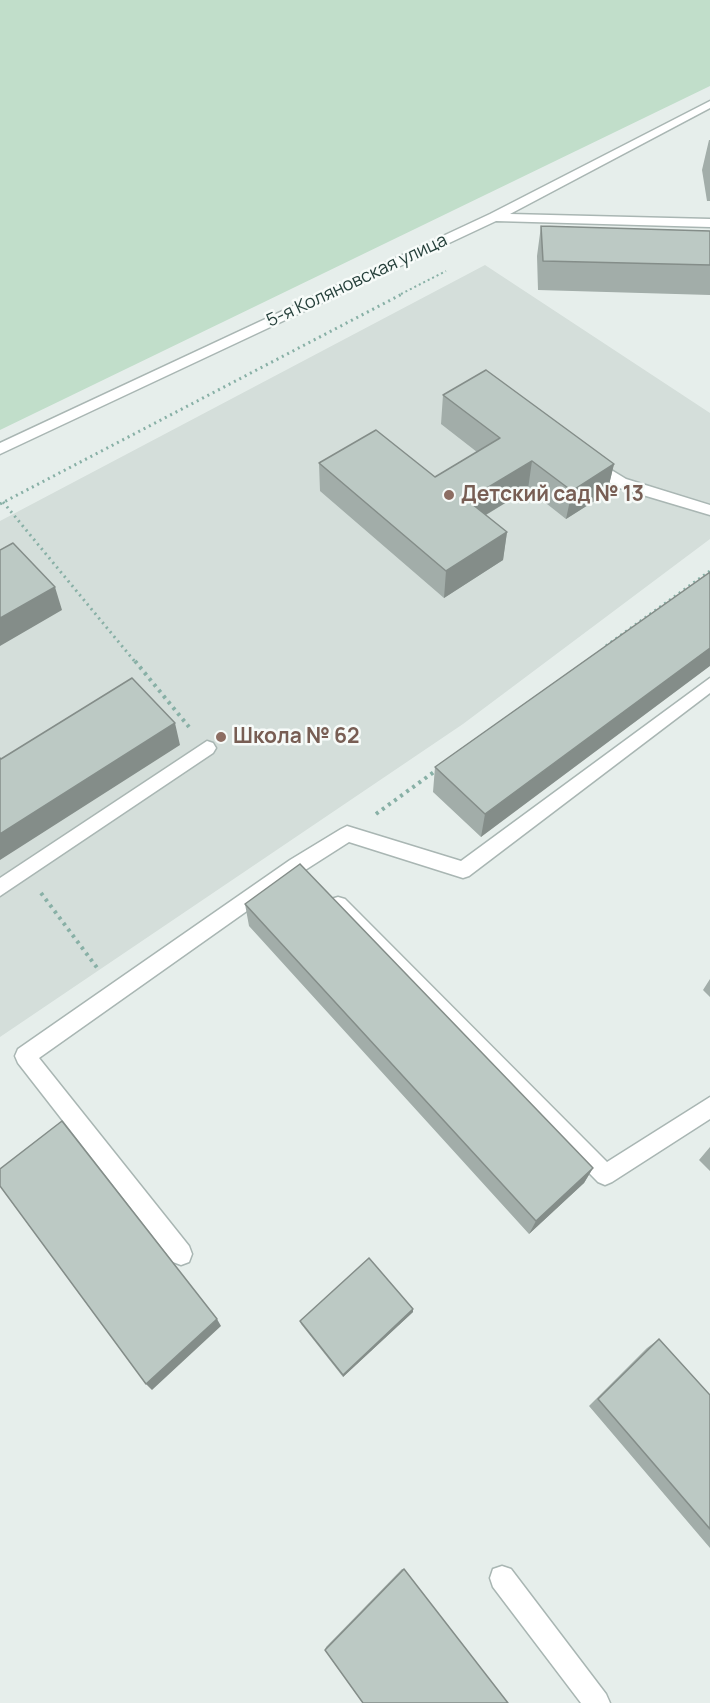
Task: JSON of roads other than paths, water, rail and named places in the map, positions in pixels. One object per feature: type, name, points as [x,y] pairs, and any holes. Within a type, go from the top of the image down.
[{"type":"street","name":"5-я Коляновская улица","points":[[0,449],[494,217],[710,104]]},
{"type":"street","points":[[494,217],[710,223]]},
{"type":"street","points":[[573,450],[621,483],[710,510]]},
{"type":"street","points":[[181,1254],[25,1056],[296,866],[347,834],[464,870],[710,684]]},
{"type":"street","points":[[0,888],[207,748]]},
{"type":"street","points":[[296,866],[372,938],[605,1175],[710,1107]]},
{"type":"street","points":[[502,1578],[597,1703]]},
{"type":"place","name":"Детский сад № 13","points":[[449,495]]},
{"type":"place","name":"Школа № 62","points":[[221,737]]}]
